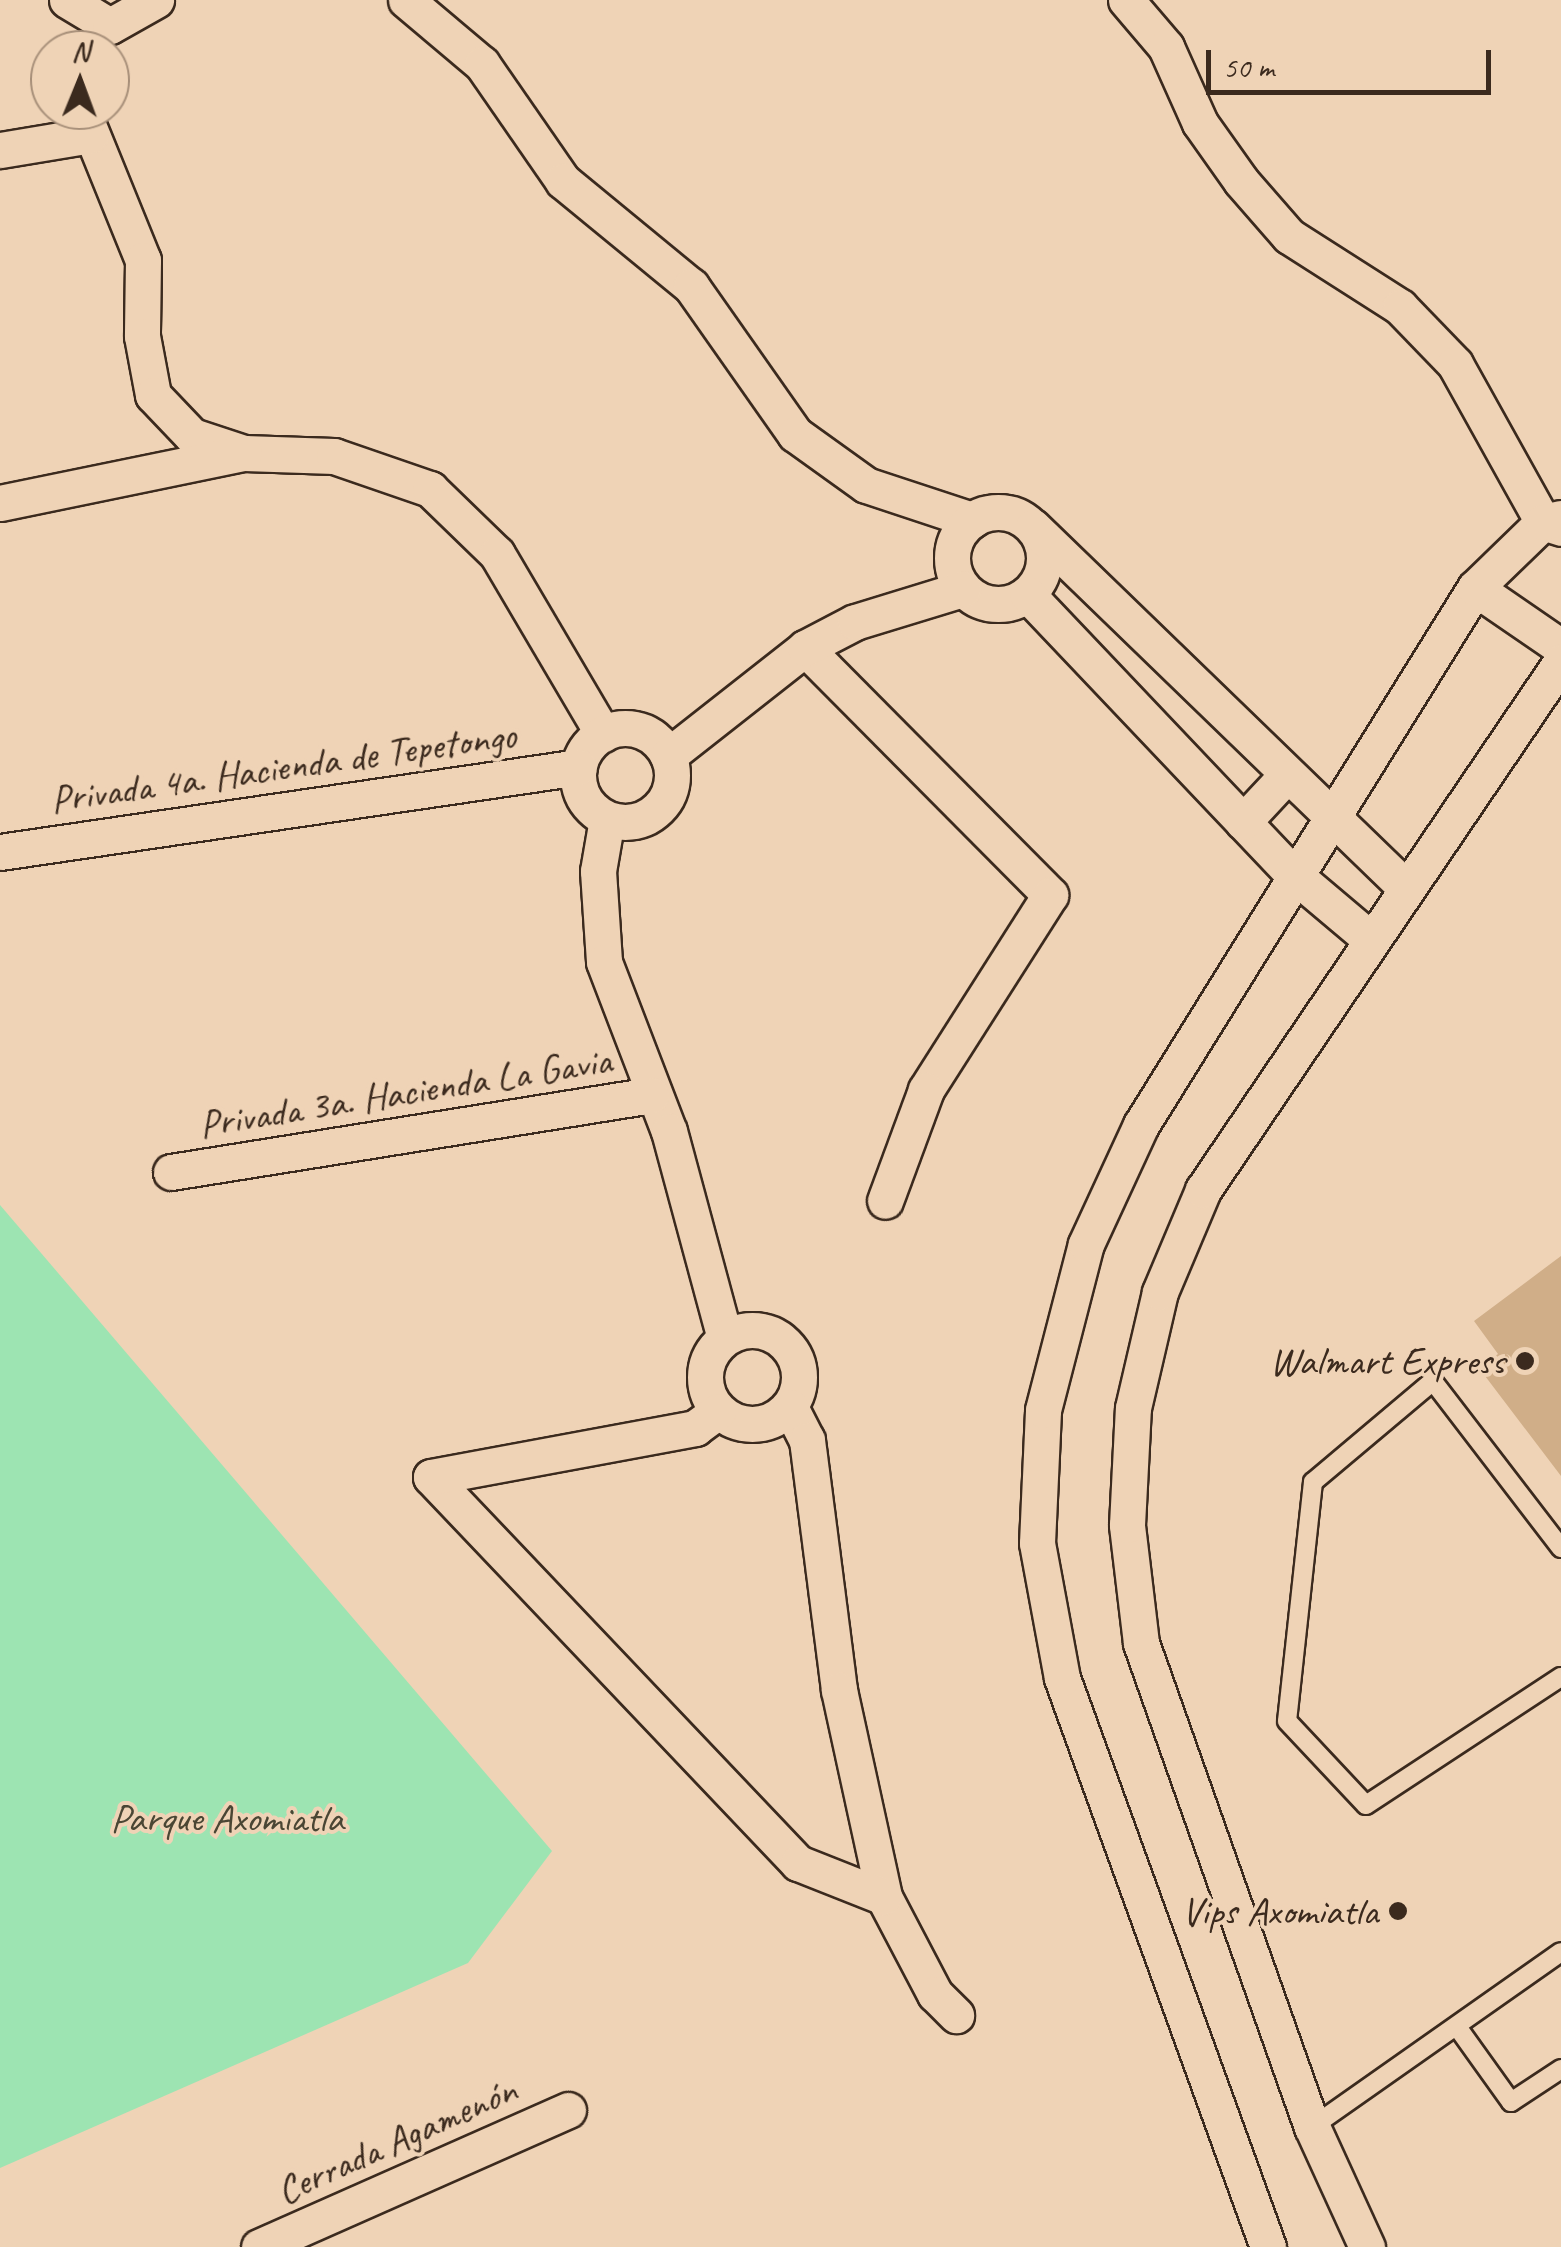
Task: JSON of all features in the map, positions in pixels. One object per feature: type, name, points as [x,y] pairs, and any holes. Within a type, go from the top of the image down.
[{"type":"street","points":[[79,24],[130,22],[156,0]]},
{"type":"street","points":[[406,0],[482,64],[564,181],[691,286],[795,434],[866,485],[972,520],[1005,512],[1033,527],[1284,778],[1404,886]]},
{"type":"street","points":[[1126,0],[1166,47],[1200,124],[1289,236],[1400,307],[1455,364],[1555,523],[1476,588],[1292,874],[1141,1125],[1086,1244],[1043,1410],[1038,1543],[1062,1678],[1268,2247]]},
{"type":"street","points":[[0,150],[62,130]]},
{"type":"street","points":[[90,130],[143,260],[142,336],[154,395],[192,436],[244,453]]},
{"type":"street","points":[[0,503],[244,453],[334,456],[430,489],[497,554],[604,734]]},
{"type":"street","points":[[972,520],[951,559],[963,589],[990,604],[1026,594],[1044,565],[1033,527]]},
{"type":"street","points":[[1476,588],[1561,648]]},
{"type":"street","points":[[668,756],[645,732],[604,734],[579,766],[584,799],[607,819],[639,820],[664,802],[668,756],[805,648],[854,622],[963,589]]},
{"type":"street","points":[[1026,594],[1292,874],[1368,936]]},
{"type":"street","points":[[805,648],[1050,895],[926,1090],[885,1201]]},
{"type":"street","points":[[1367,2247],[1312,2126],[1142,1643],[1128,1505],[1133,1408],[1151,1331],[1202,1190],[1368,936],[1561,662]]},
{"type":"street","name":"Privada 4a. Hacienda de Tepetongo","points":[[0,852],[579,766]]},
{"type":"street","points":[[1243,822],[1284,778]]},
{"type":"street","points":[[607,819],[598,871],[604,962],[652,1095],[725,1338]]},
{"type":"street","name":"Privada 3a. Hacienda La Gavia","points":[[171,1172],[652,1095]]},
{"type":"street","points":[[746,1330],[788,1344],[800,1387],[790,1407],[755,1426],[718,1411],[706,1364],[725,1338],[746,1330]]},
{"type":"street","points":[[790,1407],[808,1440],[840,1690],[884,1897],[934,1994],[956,2014]]},
{"type":"street","points":[[718,1411],[695,1428],[431,1477],[798,1863],[884,1897]]},
{"type":"street","name":"Cerrada Agamenón","points":[[259,2247],[568,2110]]},
{"type":"lane","points":[[1561,1548],[1433,1382],[1314,1482],[1287,1721],[1366,1805],[1472,1742],[1561,1678]]},
{"type":"lane","points":[[1312,2126],[1458,2028],[1561,1952]]},
{"type":"lane","points":[[1458,2028],[1510,2102],[1561,2070]]},
{"type":"green space","name":"Parque Axomiatla","points":[[0,1205],[552,1851],[468,1963],[0,2168]]},
{"type":"building","name":"Walmart Express","points":[[1561,1256],[1561,1476],[1479,1368],[1498,1354],[1474,1321]]},
{"type":"place","name":"Walmart Express","points":[[1525,1361]]},
{"type":"place","name":"Vips Axomiatla","points":[[1398,1911]]}]
